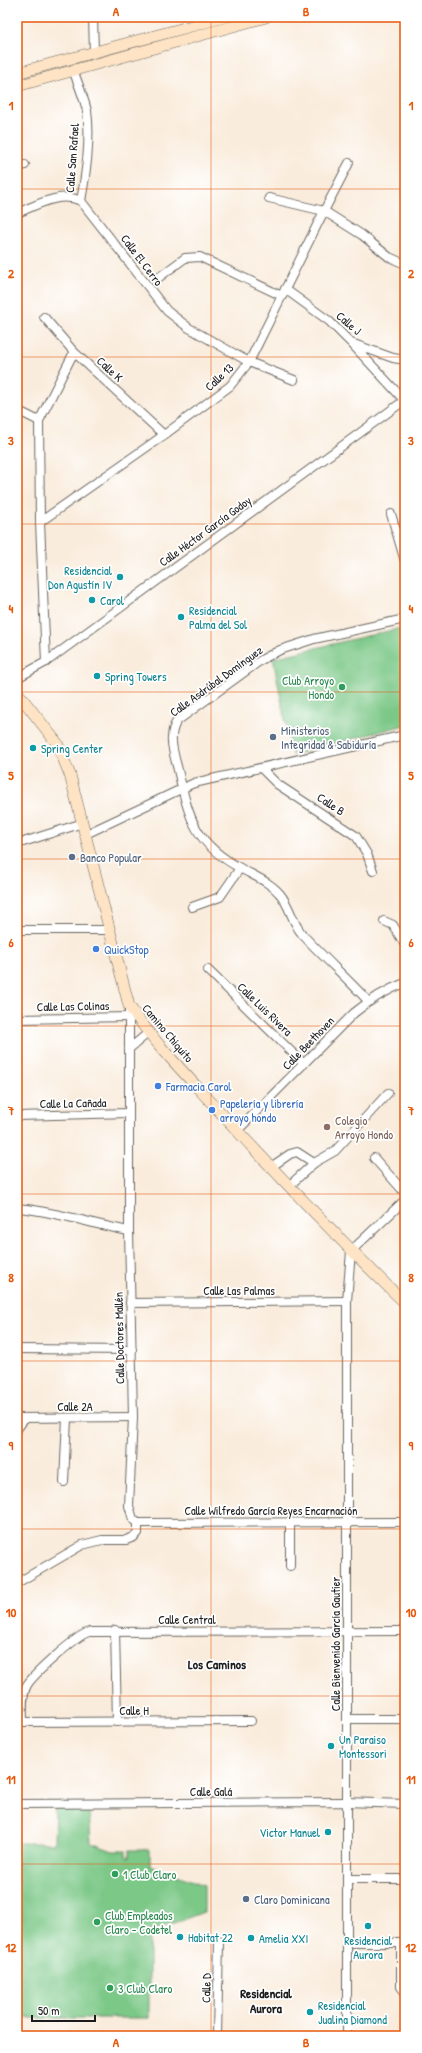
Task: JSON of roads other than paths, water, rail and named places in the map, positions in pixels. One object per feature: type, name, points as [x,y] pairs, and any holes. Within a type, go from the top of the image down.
[{"type":"main road","points":[[17,73],[225,17]]},
{"type":"main road","points":[[17,86],[266,17]]},
{"type":"main road","points":[[114,46],[118,58]]},
{"type":"main road","name":"Camino Chiquito","points":[[17,692],[57,743],[70,775],[129,1012],[289,1186],[351,1251],[405,1303]]},
{"type":"street","points":[[93,17],[94,52]]},
{"type":"street","name":"Calle San Rafael","points":[[74,70],[87,111],[88,136],[86,171],[81,201]]},
{"type":"street","name":"Calle 13","points":[[40,522],[164,435],[230,386],[249,362],[349,163]]},
{"type":"street","points":[[17,168],[26,165]]},
{"type":"street","points":[[17,213],[64,197],[73,197],[81,201]]},
{"type":"street","points":[[269,198],[324,211],[362,235],[389,257],[405,264]]},
{"type":"street","name":"Calle El Cerro","points":[[81,201],[167,311],[189,328],[249,362],[294,380]]},
{"type":"street","name":"Calle J","points":[[158,278],[185,258],[200,257],[283,292],[329,321],[351,343],[393,358],[405,360]]},
{"type":"street","name":"Calle K","points":[[44,317],[74,352],[164,435]]},
{"type":"street","points":[[351,343],[405,400]]},
{"type":"street","points":[[46,662],[40,522],[39,421],[74,352]]},
{"type":"street","name":"Calle Héctor García Godoy","points":[[17,678],[46,662],[405,400]]},
{"type":"street","points":[[17,410],[39,421]]},
{"type":"street","points":[[391,514],[405,561]]},
{"type":"street","name":"Calle Asdrúbal Domínguez","points":[[368,1001],[303,934],[284,899],[275,889],[212,850],[196,831],[182,787],[172,745],[171,734],[177,721],[261,660],[280,650],[314,640],[405,618]]},
{"type":"street","points":[[17,844],[84,828],[182,787],[405,735]]},
{"type":"street","name":"Calle B","points":[[262,769],[277,784],[356,836],[367,854],[373,871]]},
{"type":"street","points":[[192,907],[218,899],[222,896],[240,868]]},
{"type":"street","points":[[384,921],[393,926],[405,945]]},
{"type":"street","points":[[17,930],[109,930]]},
{"type":"street","name":"Calle Luis Rivera","points":[[208,970],[304,1064]]},
{"type":"street","name":"Calle Beethoven","points":[[237,1131],[368,1001],[405,983]]},
{"type":"street","name":"Calle Las Colinas","points":[[17,1019],[129,1012]]},
{"type":"street","name":"Calle Doctores Mallén","points":[[129,1012],[129,1231],[133,1417],[129,1506],[133,1519],[138,1523]]},
{"type":"street","points":[[129,1049],[148,1033]]},
{"type":"street","points":[[289,1186],[314,1163],[335,1151],[388,1093]]},
{"type":"street","name":"Calle La Cañada","points":[[17,1116],[129,1113]]},
{"type":"street","points":[[271,1167],[290,1154],[297,1152],[314,1163]]},
{"type":"street","points":[[374,1158],[405,1193]]},
{"type":"street","points":[[351,1251],[405,1200]]},
{"type":"street","points":[[17,1208],[57,1214],[99,1226],[129,1231]]},
{"type":"street","name":"Calle Bienvenido García Gautier","points":[[347,2036],[347,1301],[351,1251]]},
{"type":"street","name":"Calle Las Palmas","points":[[130,1303],[347,1301]]},
{"type":"street","points":[[17,1349],[132,1350]]},
{"type":"street","name":"Calle 2A","points":[[21,1418],[133,1417]]},
{"type":"street","points":[[17,1429],[21,1418]]},
{"type":"street","points":[[64,1482],[67,1418]]},
{"type":"street","points":[[290,1522],[290,1566]]},
{"type":"street","name":"Calle Wilfredo García Reyes Encarnación","points":[[138,1523],[405,1522]]},
{"type":"street","points":[[17,1582],[82,1545],[102,1540],[126,1540],[134,1537],[138,1533],[138,1523]]},
{"type":"street","name":"Calle Central","points":[[20,1722],[24,1692],[32,1679],[83,1634],[96,1630],[405,1631]]},
{"type":"street","points":[[115,1630],[117,1722]]},
{"type":"street","points":[[347,1719],[405,1719]]},
{"type":"street","name":"Calle H","points":[[20,1722],[251,1721]]},
{"type":"street","name":"Calle Galá","points":[[17,1804],[346,1802],[405,1804]]},
{"type":"street","points":[[347,1879],[405,1879]]},
{"type":"street","name":"Calle D","points":[[217,2036],[219,1941]]},
{"type":"street","points":[[347,1943],[403,1942],[401,1987],[405,1992]]},
{"type":"place","name":"Residencial Don Agustín IV","points":[[120,577]]},
{"type":"place","name":"Carol","points":[[92,600]]},
{"type":"place","name":"Residencial Palma del Sol","points":[[181,617]]},
{"type":"place","name":"Spring Towers","points":[[97,676]]},
{"type":"place","name":"Club Arroyo Hondo","points":[[342,687]]},
{"type":"place","name":"Ministerios Integridad & Sabiduría","points":[[273,737]]},
{"type":"place","name":"Spring Center","points":[[33,748]]},
{"type":"place","name":"Banco Popular","points":[[72,857]]},
{"type":"place","name":"QuickStop","points":[[96,949]]},
{"type":"place","name":"Farmacia Carol","points":[[158,1086]]},
{"type":"place","name":"Papelería y librería arroyo hondo","points":[[212,1110]]},
{"type":"place","name":"Colegio Arroyo Hondo","points":[[327,1127]]},
{"type":"place","name":"Un Paraiso Montessori","points":[[331,1746]]},
{"type":"place","name":"Victor Manuel","points":[[328,1832]]},
{"type":"place","name":"1 Club Claro","points":[[115,1874]]},
{"type":"place","name":"Claro Dominicana","points":[[246,1899]]},
{"type":"place","name":"Club Empleados Claro - Codetel","points":[[97,1922]]},
{"type":"place","name":"Residencial Aurora","points":[[368,1926]]},
{"type":"place","name":"Habitat 22","points":[[180,1937]]},
{"type":"place","name":"Amelia XXI","points":[[251,1938]]},
{"type":"place","name":"3 Club Claro","points":[[110,1988]]},
{"type":"place","name":"Residencial Jualina Diamond","points":[[310,2012]]},
{"type":"district","name":"Los Caminos","points":[[217,1664]]},
{"type":"district","name":"Residencial Aurora","points":[[266,2000]]}]
